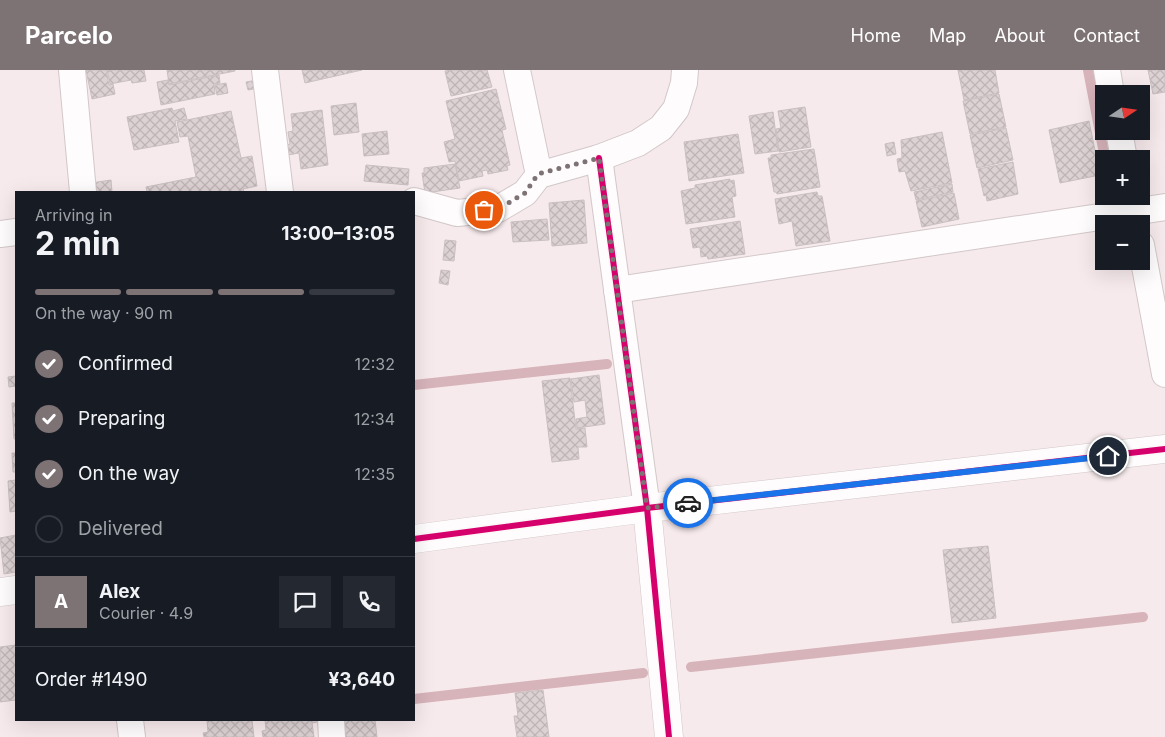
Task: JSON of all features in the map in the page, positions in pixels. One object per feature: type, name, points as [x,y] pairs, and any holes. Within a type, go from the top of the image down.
[{"type":"street","points":[[72,70],[83,191]]},
{"type":"street","points":[[265,70],[280,191]]},
{"type":"street","points":[[517,70],[538,174]]},
{"type":"street","points":[[415,201],[457,213],[498,209],[525,193],[538,174],[599,158],[638,143],[661,128],[676,109],[684,83],[685,70]]},
{"type":"street","points":[[1106,70],[1109,85]]},
{"type":"street","points":[[599,158],[647,508],[670,737]]},
{"type":"street","points":[[617,290],[1165,207]]},
{"type":"street","points":[[0,234],[15,232]]},
{"type":"street","points":[[1146,270],[1165,374]]},
{"type":"street","points":[[415,539],[647,508],[1165,449]]},
{"type":"street","points":[[0,592],[15,590]]},
{"type":"street","points":[[130,721],[132,737]]},
{"type":"street","points":[[331,721],[332,737]]},
{"type":"building","points":[[86,70],[106,70],[109,85],[113,84],[115,94],[92,99]]},
{"type":"building","points":[[107,70],[144,70],[146,81],[132,83],[131,80],[110,84]]},
{"type":"building","points":[[167,70],[235,70],[235,71],[169,84]]},
{"type":"building","points":[[302,70],[362,70],[305,83]]},
{"type":"building","points":[[487,70],[492,87],[451,96],[445,71]]},
{"type":"building","points":[[958,70],[995,70],[999,93],[964,100]]},
{"type":"building","points":[[1148,70],[1165,70],[1165,92],[1153,94]]},
{"type":"building","points":[[219,75],[220,83],[214,84],[215,94],[161,105],[157,82],[168,80],[169,85]]},
{"type":"building","points":[[257,80],[259,88],[248,90],[246,82]]},
{"type":"building","points":[[226,83],[228,93],[217,95],[215,85]]},
{"type":"building","points":[[496,89],[506,129],[502,130],[510,165],[507,166],[508,170],[488,174],[487,170],[482,171],[483,176],[459,181],[455,161],[449,162],[444,142],[455,139],[446,101]]},
{"type":"building","points":[[999,94],[1006,127],[970,134],[963,101]]},
{"type":"building","points":[[356,103],[359,132],[334,135],[331,106]]},
{"type":"building","points":[[805,107],[811,147],[779,152],[776,129],[781,128],[778,111]]},
{"type":"building","points":[[172,108],[173,111],[184,108],[187,119],[175,121],[179,142],[134,150],[127,117]]},
{"type":"building","points":[[322,110],[328,165],[301,169],[299,153],[288,155],[287,145],[290,144],[288,132],[293,131],[291,114]]},
{"type":"building","points":[[231,111],[241,158],[252,156],[257,186],[243,189],[244,191],[147,191],[146,187],[196,177],[188,136],[180,137],[177,122]]},
{"type":"building","points":[[773,112],[778,151],[755,154],[749,116]]},
{"type":"building","points":[[1089,121],[1095,150],[1095,176],[1060,183],[1049,130]]},
{"type":"building","points":[[1006,128],[1013,160],[977,168],[970,135]]},
{"type":"building","points":[[387,131],[389,154],[364,156],[362,134]]},
{"type":"building","points":[[942,132],[952,183],[911,191],[905,171],[899,172],[897,159],[902,158],[901,140]]},
{"type":"building","points":[[738,134],[744,173],[689,181],[684,142]]},
{"type":"building","points":[[894,142],[896,154],[887,156],[885,144]]},
{"type":"building","points":[[814,149],[820,187],[777,194],[774,192],[768,158],[771,158],[771,155]]},
{"type":"building","points":[[1013,162],[1018,194],[987,201],[986,195],[984,196],[978,169]]},
{"type":"building","points":[[455,164],[460,188],[425,193],[422,173],[424,173],[424,168]]},
{"type":"building","points":[[366,165],[409,169],[408,185],[364,181]]},
{"type":"building","points":[[730,179],[730,181],[734,180],[736,196],[732,197],[735,217],[686,224],[681,191],[695,188],[695,185]]},
{"type":"building","points":[[111,180],[112,191],[93,191],[91,183]]},
{"type":"building","points":[[952,184],[953,192],[916,200],[914,192]]},
{"type":"building","points":[[817,192],[818,196],[822,196],[830,241],[796,246],[792,221],[779,224],[775,199]]},
{"type":"building","points":[[954,193],[959,219],[922,227],[916,201]]},
{"type":"building","points":[[584,200],[587,243],[552,246],[549,203]]},
{"type":"building","points":[[547,219],[549,240],[513,242],[511,222]]},
{"type":"building","points":[[740,221],[745,254],[708,259],[707,256],[701,257],[700,247],[693,248],[690,229]]},
{"type":"building","points":[[445,240],[456,241],[454,261],[443,260]]},
{"type":"building","points":[[441,270],[450,271],[448,285],[439,283]]},
{"type":"building","points":[[599,375],[605,424],[577,428],[576,419],[587,417],[585,400],[574,402],[571,379]]},
{"type":"building","points":[[15,376],[15,386],[9,387],[8,377]]},
{"type":"building","points":[[570,378],[576,429],[585,428],[587,447],[578,447],[579,459],[552,462],[542,381]]},
{"type":"building","points":[[12,403],[15,403],[14,439]]},
{"type":"building","points":[[12,453],[15,453],[15,472],[13,472]]},
{"type":"building","points":[[15,480],[15,511],[10,512],[8,481]]},
{"type":"building","points":[[15,535],[15,572],[4,574],[0,538]]},
{"type":"building","points":[[988,546],[996,618],[952,623],[943,550]]},
{"type":"building","points":[[15,645],[15,700],[0,702],[0,647]]},
{"type":"building","points":[[543,690],[549,737],[517,737],[514,716],[518,716],[515,693]]},
{"type":"building","points":[[207,721],[252,721],[254,737],[204,737],[203,733],[208,732]]},
{"type":"building","points":[[265,721],[317,721],[312,723],[314,737],[263,737],[262,731],[266,730]]},
{"type":"building","points":[[342,721],[375,721],[377,737],[343,737]]},
{"type":"waterway","points":[[1088,70],[1103,150]]},
{"type":"waterway","points":[[415,385],[607,364]]},
{"type":"waterway","points":[[691,667],[1143,617]]},
{"type":"waterway","points":[[415,699],[643,673]]},
{"type":"cycle path","points":[[599,158],[647,508],[669,737]]},
{"type":"cycle path","points":[[415,539],[647,508],[1165,449]]},
{"type":"way so far","points":[[484,210],[498,209],[525,193],[538,174],[599,158],[647,508],[688,503]]},
{"type":"route","points":[[688,503],[1108,456]]}]
